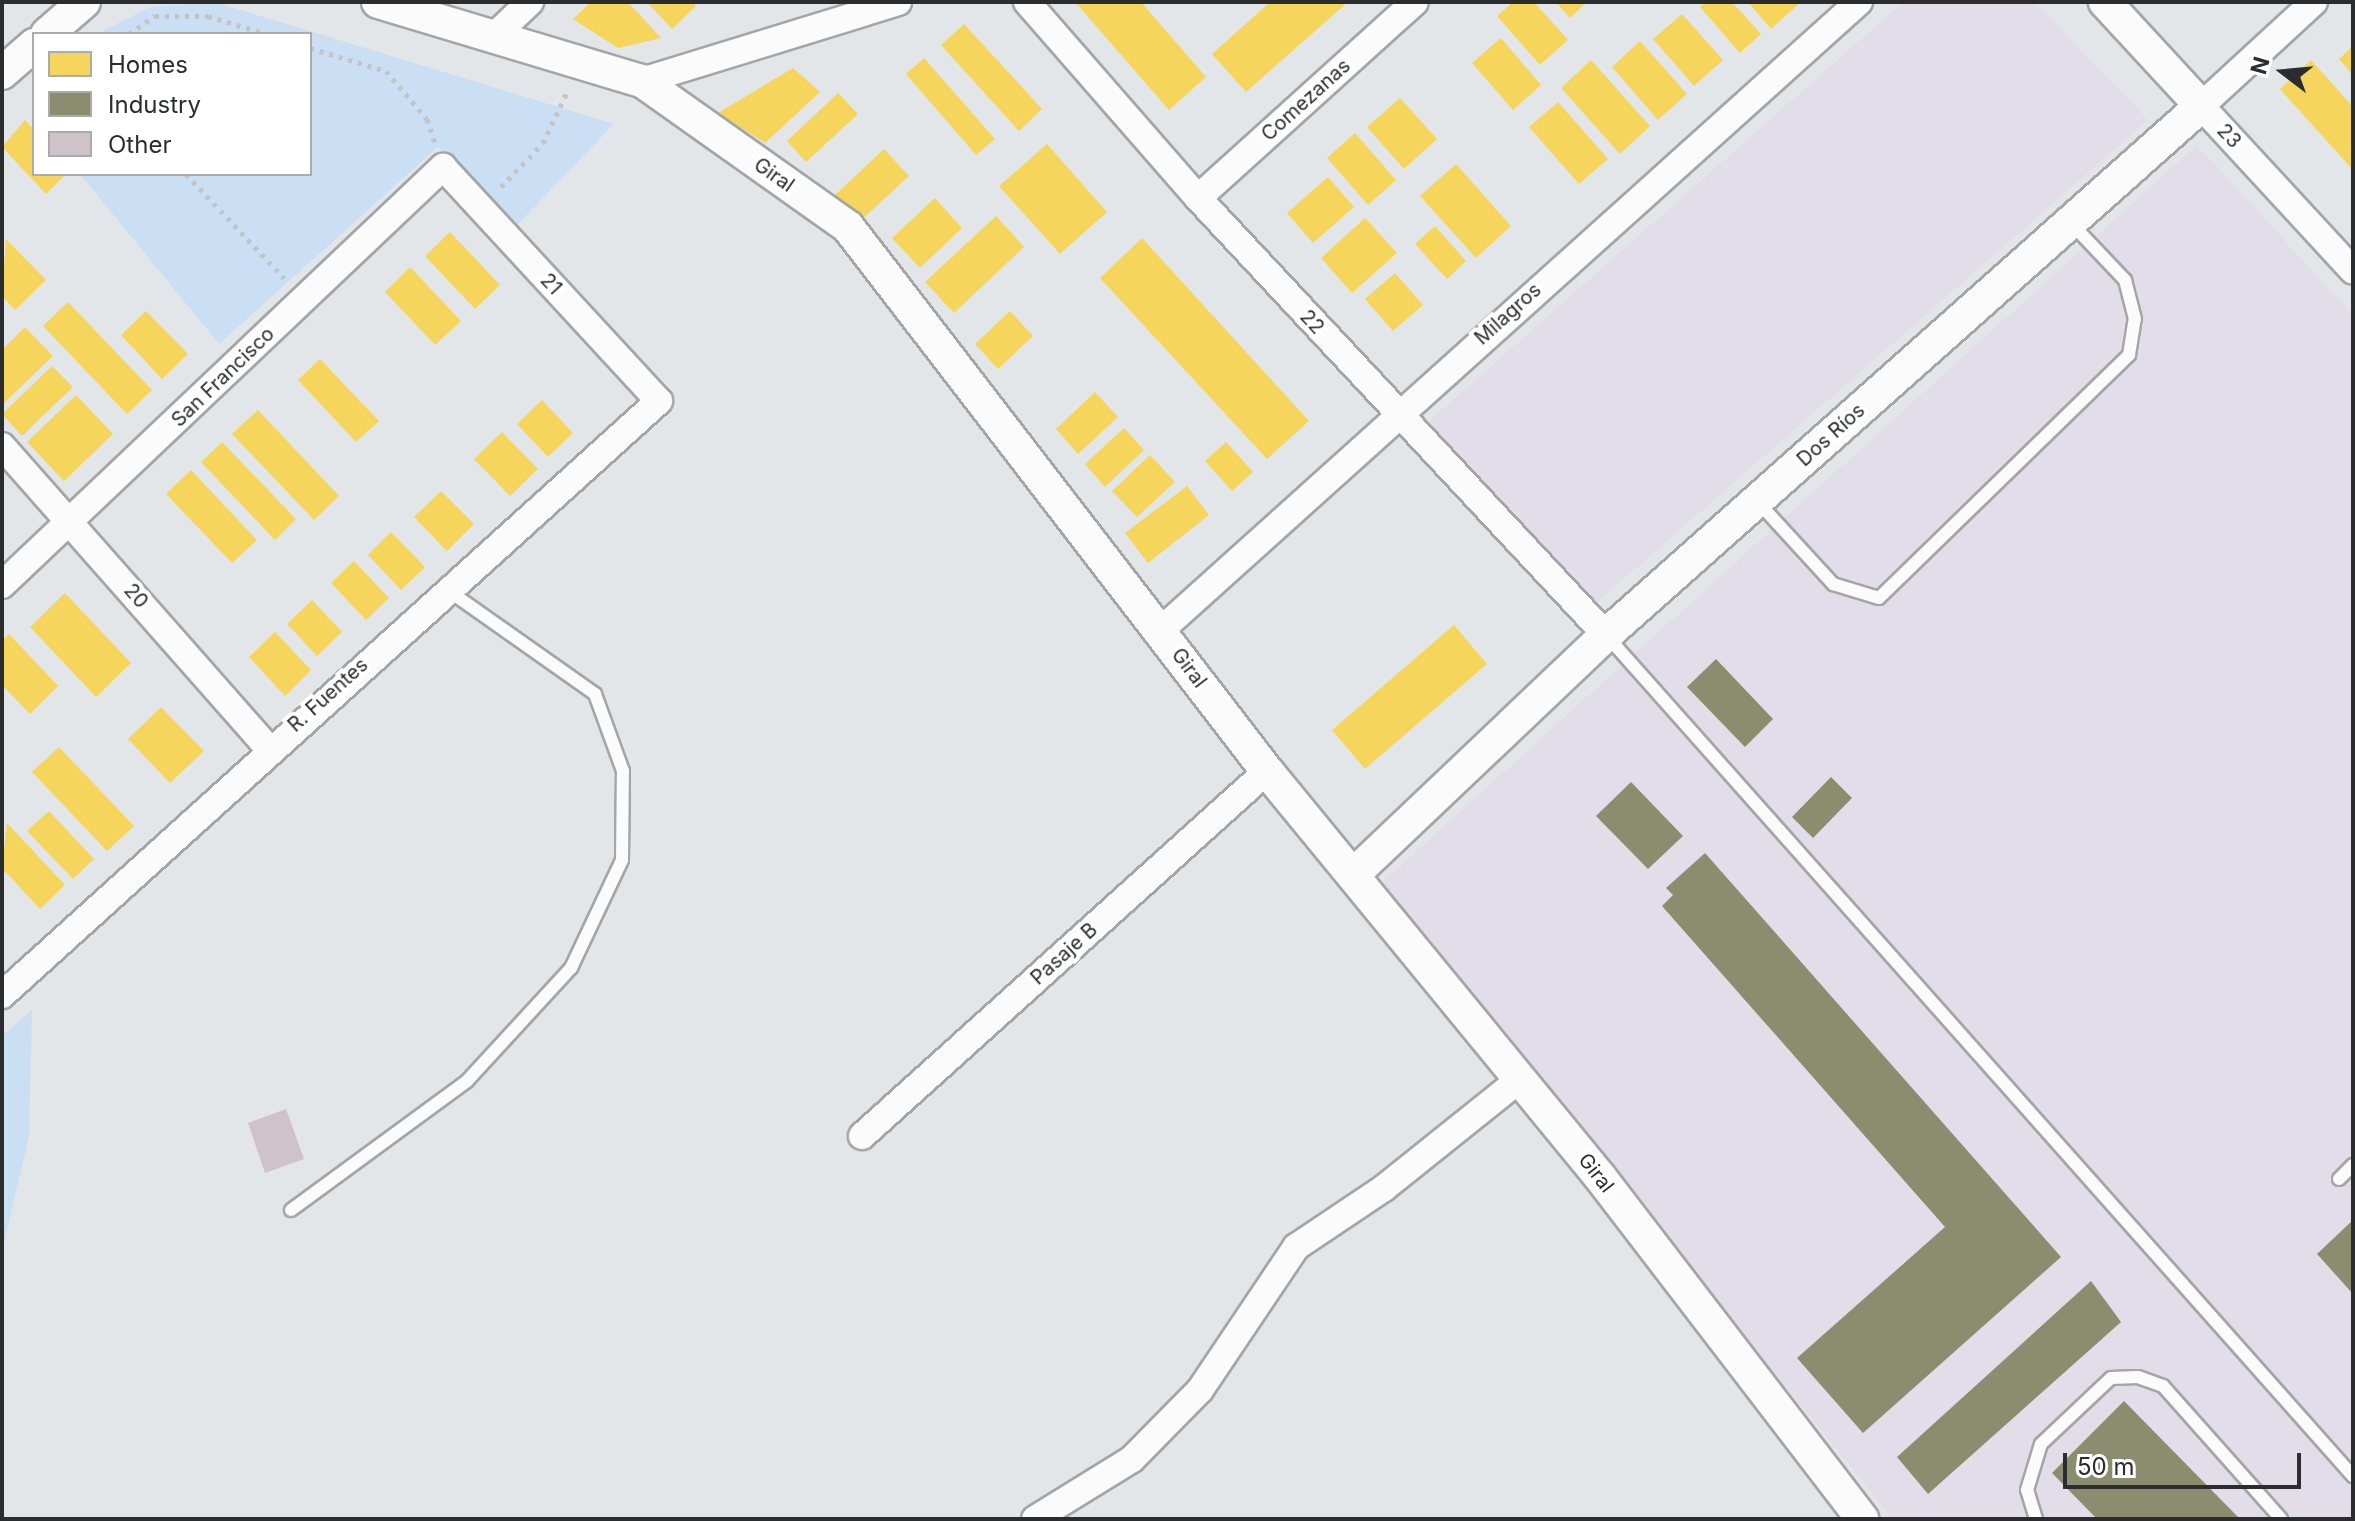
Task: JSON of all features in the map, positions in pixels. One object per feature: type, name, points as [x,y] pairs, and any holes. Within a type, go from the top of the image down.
[{"type":"street","points":[[49,32],[84,2]]},
{"type":"street","name":"Giral","points":[[378,2],[642,81],[848,227],[1267,771],[1520,1079],[1862,1519]]},
{"type":"street","points":[[493,37],[530,2]]},
{"type":"street","points":[[642,81],[898,2]]},
{"type":"street","name":"22","points":[[1027,2],[1198,198],[1606,635]]},
{"type":"street","name":"Comezanas","points":[[1198,198],[1415,2]]},
{"type":"street","name":"Milagros","points":[[1161,630],[1396,413],[1859,2]]},
{"type":"street","name":"23","points":[[2105,2],[2353,271]]},
{"type":"street","name":"Dos Ríos","points":[[1354,874],[1606,635],[2314,2]]},
{"type":"street","points":[[2,73],[32,47]]},
{"type":"street","name":"21","points":[[443,167],[659,401]]},
{"type":"street","name":"San Francisco","points":[[2,585],[443,167]]},
{"type":"street","name":"R. Fuentes","points":[[2,995],[268,748],[659,401]]},
{"type":"street","name":"20","points":[[2,446],[268,748]]},
{"type":"street","name":"Pasaje B","points":[[862,1136],[1267,771]]},
{"type":"street","points":[[1035,1519],[1132,1459],[1200,1390],[1296,1247],[1520,1079]]},
{"type":"lane","points":[[1757,501],[1833,584],[1879,598],[2129,355],[2135,319],[2125,280],[2070,222]]},
{"type":"lane","points":[[291,1210],[467,1081],[571,968],[622,860],[623,771],[595,694],[447,589]]},
{"type":"lane","points":[[1606,635],[2353,1476]]},
{"type":"lane","points":[[2339,1179],[2353,1165]]},
{"type":"lane","points":[[2036,1519],[2027,1490],[2041,1444],[2111,1378],[2138,1377],[2163,1386],[2281,1519]]},
{"type":"path","points":[[132,32],[155,16],[208,16],[260,32]]},
{"type":"path","points":[[312,49],[386,71],[427,119],[443,167]]},
{"type":"path","points":[[479,206],[543,143],[581,63]]},
{"type":"path","points":[[188,176],[304,300]]},
{"type":"shaded area","points":[[215,2],[614,124],[516,226],[438,147],[219,344],[82,176],[312,176],[312,32],[101,32],[150,7]]},
{"type":"shaded area","points":[[1903,2],[2034,2],[2148,120],[1586,612],[1420,429]]},
{"type":"shaded area","points":[[2197,145],[2353,315],[2353,1519],[1893,1519],[1379,885]]},
{"type":"shaded area","points":[[32,1010],[29,1137],[2,1250],[2,1036]]},
{"type":"building: Homes","points":[[591,2],[628,2],[661,38],[618,48],[573,19]]},
{"type":"building: Homes","points":[[647,2],[693,2],[696,6],[672,29]]},
{"type":"building: Homes","points":[[1075,2],[1141,2],[1206,77],[1169,110]]},
{"type":"building: Homes","points":[[1270,2],[1348,2],[1246,92],[1212,54]]},
{"type":"building: Homes","points":[[1513,2],[1534,2],[1568,40],[1540,65],[1497,16]]},
{"type":"building: Homes","points":[[1556,2],[1587,2],[1570,18]]},
{"type":"building: Homes","points":[[1706,2],[1732,2],[1761,34],[1740,53],[1700,7]]},
{"type":"building: Homes","points":[[1748,2],[1801,2],[1771,29]]},
{"type":"building: Homes","points":[[1682,14],[1723,60],[1694,86],[1653,39]]},
{"type":"building: Homes","points":[[964,24],[1042,109],[1019,131],[941,45]]},
{"type":"building: Homes","points":[[1501,38],[1541,85],[1513,110],[1472,63]]},
{"type":"building: Homes","points":[[1640,41],[1687,94],[1658,120],[1612,67]]},
{"type":"building: Homes","points":[[2353,46],[2353,75],[2339,59]]},
{"type":"building: Homes","points":[[924,58],[995,139],[976,155],[906,74]]},
{"type":"building: Homes","points":[[1591,60],[1650,126],[1620,154],[1561,88]]},
{"type":"building: Homes","points":[[2311,60],[2353,107],[2353,170],[2280,89]]},
{"type":"building: Homes","points":[[793,68],[820,92],[765,143],[718,113]]},
{"type":"building: Homes","points":[[838,93],[858,114],[806,162],[787,141]]},
{"type":"building: Homes","points":[[1400,98],[1437,139],[1404,169],[1367,127]]},
{"type":"building: Homes","points":[[1558,102],[1608,159],[1579,184],[1529,127]]},
{"type":"building: Homes","points":[[25,120],[32,128],[32,176],[64,176],[46,194],[2,147]]},
{"type":"building: Homes","points":[[1355,133],[1396,180],[1368,205],[1327,158]]},
{"type":"building: Homes","points":[[1047,144],[1107,212],[1060,254],[999,186]]},
{"type":"building: Homes","points":[[884,149],[909,176],[857,224],[833,197]]},
{"type":"building: Homes","points":[[1456,164],[1511,226],[1476,258],[1420,196]]},
{"type":"building: Homes","points":[[1328,177],[1354,207],[1313,243],[1287,213]]},
{"type":"building: Homes","points":[[935,198],[962,228],[920,268],[892,238]]},
{"type":"building: Homes","points":[[996,216],[1024,247],[954,313],[925,282]]},
{"type":"building: Homes","points":[[1365,218],[1397,253],[1352,293],[1321,258]]},
{"type":"building: Homes","points":[[1435,226],[1466,261],[1447,279],[1415,244]]},
{"type":"building: Homes","points":[[450,232],[500,285],[475,309],[425,256]]},
{"type":"building: Homes","points":[[1142,238],[1309,421],[1267,459],[1100,278]]},
{"type":"building: Homes","points":[[6,239],[46,280],[15,310],[2,296]]},
{"type":"building: Homes","points":[[410,267],[461,321],[435,345],[385,292]]},
{"type":"building: Homes","points":[[1395,273],[1423,305],[1393,331],[1365,299]]},
{"type":"building: Homes","points":[[68,302],[152,390],[127,414],[43,326]]},
{"type":"building: Homes","points":[[146,311],[188,354],[162,379],[121,335]]},
{"type":"building: Homes","points":[[1010,311],[1033,336],[998,369],[975,344]]},
{"type":"building: Homes","points":[[25,327],[53,356],[2,405],[2,350]]},
{"type":"building: Homes","points":[[320,359],[379,421],[356,442],[298,380]]},
{"type":"building: Homes","points":[[52,366],[73,387],[22,436],[2,414]]},
{"type":"building: Homes","points":[[1095,392],[1118,417],[1078,454],[1056,429]]},
{"type":"building: Homes","points":[[76,395],[113,434],[64,481],[27,442]]},
{"type":"building: Homes","points":[[542,400],[573,433],[548,457],[517,424]]},
{"type":"building: Homes","points":[[258,410],[339,496],[314,520],[232,434]]},
{"type":"building: Homes","points":[[1124,428],[1144,450],[1105,487],[1085,464]]},
{"type":"building: Homes","points":[[502,432],[538,469],[510,496],[474,459]]},
{"type":"building: Homes","points":[[222,442],[296,519],[275,540],[201,462]]},
{"type":"building: Homes","points":[[1226,442],[1253,472],[1232,491],[1205,461]]},
{"type":"building: Homes","points":[[1150,455],[1175,482],[1137,517],[1112,491]]},
{"type":"building: Homes","points":[[191,470],[257,540],[232,563],[166,494]]},
{"type":"building: Homes","points":[[1187,486],[1209,515],[1148,563],[1125,533]]},
{"type":"building: Homes","points":[[441,491],[474,524],[447,551],[414,517]]},
{"type":"building: Homes","points":[[391,532],[425,567],[401,590],[368,555]]},
{"type":"building: Homes","points":[[354,561],[389,598],[366,620],[331,583]]},
{"type":"building: Homes","points":[[65,593],[131,663],[96,697],[30,627]]},
{"type":"building: Homes","points":[[312,600],[342,632],[317,656],[287,624]]},
{"type":"building: Homes","points":[[1454,625],[1487,664],[1365,769],[1332,730]]},
{"type":"building: Homes","points":[[275,632],[311,670],[285,696],[249,657]]},
{"type":"building: Homes","points":[[9,634],[58,686],[30,714],[2,685],[2,641]]},
{"type":"building: Homes","points":[[161,707],[204,751],[170,783],[128,739]]},
{"type":"building: Homes","points":[[59,747],[134,826],[107,851],[32,772]]},
{"type":"building: Homes","points":[[49,811],[94,859],[73,879],[27,831]]},
{"type":"building: Homes","points":[[7,823],[65,885],[40,909],[2,868]]},
{"type":"building: Industry","points":[[1716,659],[1773,719],[1745,747],[1687,687]]},
{"type":"building: Industry","points":[[1831,777],[1852,798],[1813,838],[1792,817]]},
{"type":"building: Industry","points":[[1631,782],[1683,836],[1648,869],[1596,816]]},
{"type":"building: Industry","points":[[1705,853],[2061,1257],[1863,1433],[1797,1358],[1945,1227],[1662,906],[1673,895],[1666,888]]},
{"type":"building: Industry","points":[[2353,1220],[2353,1294],[2317,1254]]},
{"type":"building: Industry","points":[[2091,1281],[2121,1322],[1928,1494],[1897,1457]]},
{"type":"building: Industry","points":[[2124,1401],[2240,1519],[2097,1519],[2052,1473]]},
{"type":"building: Other","points":[[286,1109],[304,1159],[265,1173],[248,1123]]}]
